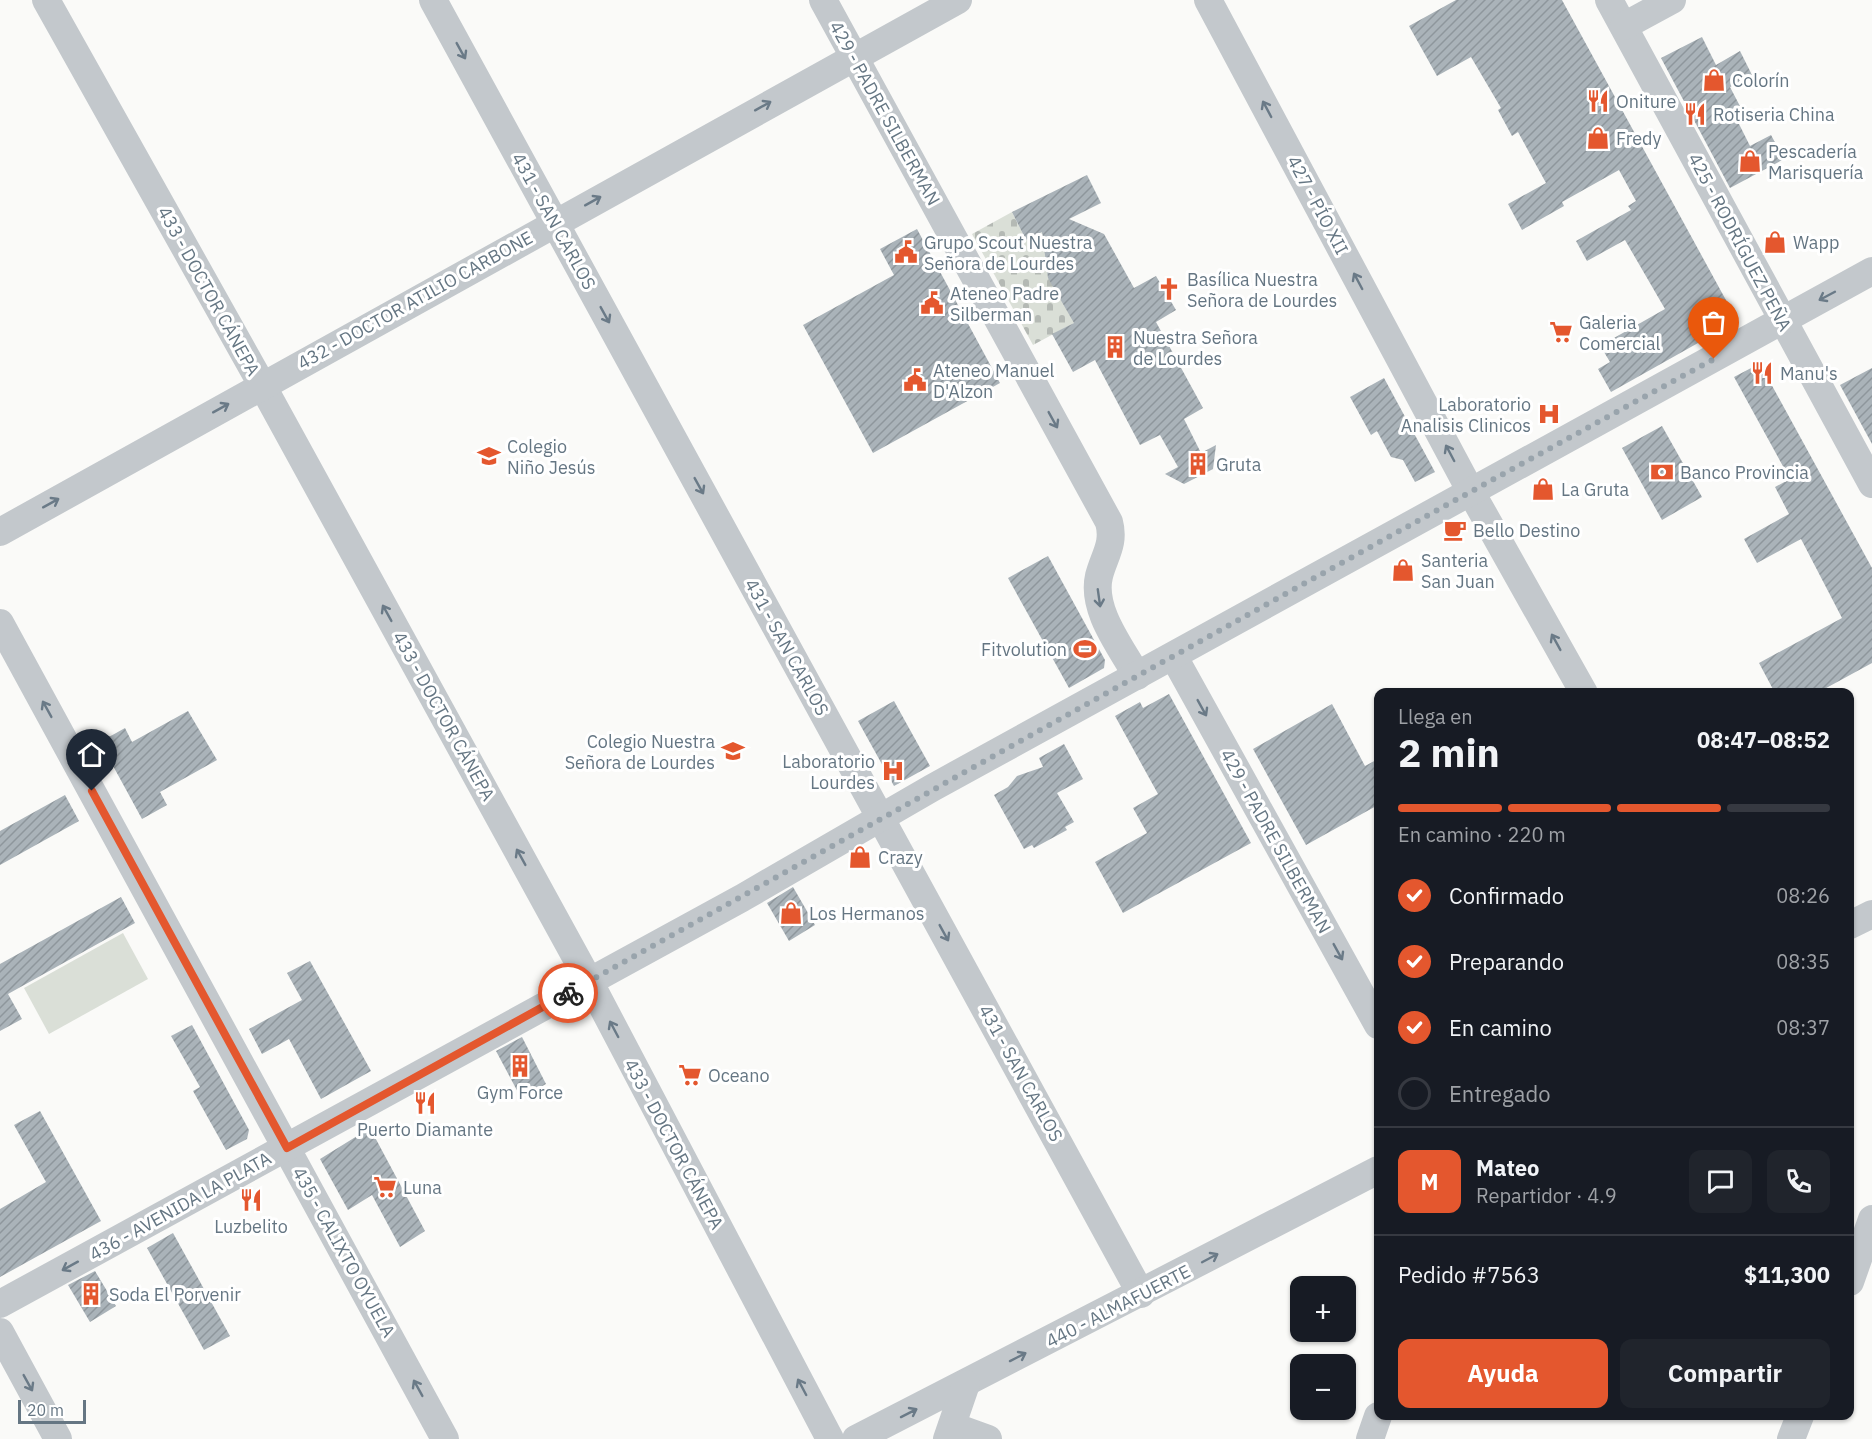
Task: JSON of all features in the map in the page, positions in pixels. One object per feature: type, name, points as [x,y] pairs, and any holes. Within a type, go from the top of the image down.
[{"type":"street","name":"433 - DOCTOR CÁNEPA","points":[[46,0],[262,385],[589,981],[830,1439]]},
{"type":"street","name":"431 - SAN CARLOS","points":[[433,0],[1142,1294]]},
{"type":"street","name":"429 - PADRE SILBERMAN","points":[[823,0],[1109,522],[1113,535],[1099,576],[1099,605],[1137,676]]},
{"type":"street","name":"432 - DOCTOR ATILIO CARBONE","points":[[0,532],[958,0]]},
{"type":"street","name":"427 - PÍO XII","points":[[1208,0],[1471,492],[1581,688]]},
{"type":"street","name":"425 - RODRÍGUEZ PEÑA","points":[[1609,0],[1872,484]]},
{"type":"street","points":[[1624,26],[1672,0]]},
{"type":"street","name":"436 - AVENIDA LA PLATA","points":[[0,1304],[287,1148],[881,819],[932,788],[1174,657],[1872,271]]},
{"type":"street","name":"435 - CALIXTO OYUELA","points":[[0,624],[446,1439]]},
{"type":"street","name":"429 - PADRE SILBERMAN","points":[[1174,657],[1374,1018]]},
{"type":"street","points":[[1854,924],[1872,914]]},
{"type":"street","name":"440 - ALMAFUERTE","points":[[856,1439],[1142,1294],[1374,1172]]},
{"type":"street","points":[[1857,1267],[1872,1219]]},
{"type":"street","points":[[0,1332],[58,1439]]},
{"type":"street","points":[[966,1384],[949,1433],[988,1439]]},
{"type":"street","points":[[1370,1439],[1377,1420]]},
{"type":"street","points":[[1791,1439],[1798,1420]]},
{"type":"green space","points":[[1012,212],[1026,240],[1046,230],[1074,323],[1033,345],[972,234]]},
{"type":"green space","points":[[123,933],[148,979],[49,1034],[24,988]]},
{"type":"building","points":[[1456,0],[1562,0],[1733,313],[1730,325],[1611,392],[1598,369],[1610,362],[1604,352],[1618,344],[1614,338],[1665,309],[1625,240],[1587,261],[1576,241],[1631,210],[1628,206],[1636,201],[1619,170],[1562,202],[1564,206],[1522,230],[1508,204],[1546,183],[1518,132],[1512,136],[1498,110],[1501,108],[1471,57],[1437,76],[1409,26]]},
{"type":"building","points":[[1702,37],[1716,65],[1740,51],[1752,75],[1730,87],[1742,110],[1734,114],[1750,146],[1771,135],[1784,159],[1730,188],[1661,58]]},
{"type":"building","name":"Nuestra Señora de Lourdes","points":[[1087,175],[1101,203],[1069,219],[1104,234],[1134,288],[1156,276],[1176,310],[1156,322],[1203,408],[1184,419],[1201,453],[1216,445],[1213,469],[1184,484],[1165,474],[1178,467],[1160,435],[1140,445],[1095,360],[1073,372],[1052,334],[1074,323],[1048,278],[1042,232],[1026,240],[1012,212]]},
{"type":"building","points":[[917,229],[1000,383],[873,453],[803,325],[894,275],[880,249]]},
{"type":"building","points":[[1753,367],[1764,371],[1872,568],[1872,663],[1826,688],[1772,688],[1759,663],[1842,618],[1801,539],[1757,563],[1744,539],[1789,514],[1775,487],[1790,479],[1734,377]]},
{"type":"building","points":[[1872,368],[1872,444],[1840,385]]},
{"type":"building","points":[[1384,378],[1435,472],[1415,482],[1403,460],[1391,457],[1377,431],[1371,435],[1350,397]]},
{"type":"building","name":"Banco Provincia","points":[[1662,426],[1702,497],[1662,520],[1622,448]]},
{"type":"building","points":[[1048,556],[1105,660],[1104,668],[1069,688],[1008,578]]},
{"type":"building","points":[[1169,694],[1251,843],[1123,913],[1095,862],[1147,833],[1133,808],[1158,794],[1115,716],[1140,702],[1143,708]]},
{"type":"building","points":[[894,701],[930,766],[894,786],[858,721]]},
{"type":"building","points":[[1332,704],[1365,766],[1374,761],[1374,807],[1306,845],[1253,749]]},
{"type":"building","points":[[188,711],[217,760],[160,792],[167,805],[142,819],[100,742],[125,728],[132,742]]},
{"type":"building","points":[[1064,744],[1083,779],[1057,793],[1074,822],[1065,827],[1067,830],[1034,848],[1032,845],[1024,849],[994,795],[1008,787],[1017,776],[1043,767],[1039,758]]},
{"type":"building","points":[[65,795],[79,821],[0,865],[0,831]]},
{"type":"building","name":"Los Hermanos","points":[[793,887],[815,925],[789,941],[767,903]]},
{"type":"building","points":[[121,897],[135,923],[8,994],[22,1019],[0,1031],[0,964]]},
{"type":"building","points":[[310,961],[371,1071],[321,1099],[289,1039],[262,1054],[249,1029],[302,1000],[287,973]]},
{"type":"building","points":[[192,1025],[249,1130],[247,1139],[226,1150],[193,1091],[200,1087],[171,1036]]},
{"type":"building","name":"Gym Force","points":[[522,1037],[546,1084],[521,1098],[496,1051]]},
{"type":"building","points":[[40,1111],[101,1221],[0,1277],[0,1209],[46,1182],[14,1125]]},
{"type":"building","points":[[370,1128],[425,1231],[400,1247],[372,1195],[348,1210],[320,1159]]},
{"type":"building","points":[[173,1233],[230,1336],[204,1350],[147,1248]]},
{"type":"building","name":"Soda El Porvenir","points":[[95,1271],[116,1306],[90,1322],[68,1285]]},
{"type":"way so far","points":[[568,993],[742,898],[932,788],[1714,359]]},
{"type":"place","name":"Colorín","points":[[1714,80]]},
{"type":"place","name":"Oniture","points":[[1598,101]]},
{"type":"place","name":"Rotiseria China","points":[[1695,114]]},
{"type":"place","name":"Fredy","points":[[1598,138]]},
{"type":"place","name":"Pescadería Marisquería","points":[[1750,161]]},
{"type":"place","name":"Wapp","points":[[1775,242]]},
{"type":"place","name":"Grupo Scout Nuestra Señora de Lourdes","points":[[906,252]]},
{"type":"place","name":"Basílica Nuestra Señora de Lourdes","points":[[1169,289]]},
{"type":"place","name":"Ateneo Padre Silberman","points":[[932,303]]},
{"type":"place","name":"Galeria Comercial","points":[[1561,332]]},
{"type":"place","name":"Nuestra Señora de Lourdes","points":[[1115,347]]},
{"type":"place","name":"Manu's","points":[[1762,373]]},
{"type":"place","name":"Ateneo Manuel D'Alzon","points":[[915,380]]},
{"type":"place","name":"Laboratorio Analisis Clinicos","points":[[1549,414]]},
{"type":"place","name":"Colegio Niño Jesús","points":[[489,456]]},
{"type":"place","name":"Gruta","points":[[1198,464]]},
{"type":"place","name":"Banco Provincia","points":[[1662,472]]},
{"type":"place","name":"La Gruta","points":[[1543,489]]},
{"type":"place","name":"Bello Destino","points":[[1455,530]]},
{"type":"place","name":"Santeria San Juan","points":[[1403,570]]},
{"type":"place","name":"Fitvolution","points":[[1085,649]]},
{"type":"place","name":"Colegio Nuestra Señora de Lourdes","points":[[733,751]]},
{"type":"place","name":"Laboratorio Lourdes","points":[[893,771]]},
{"type":"place","name":"Crazy","points":[[860,857]]},
{"type":"place","name":"Los Hermanos","points":[[791,913]]},
{"type":"place","name":"Gym Force","points":[[520,1066]]},
{"type":"place","name":"Oceano","points":[[690,1075]]},
{"type":"place","name":"Puerto Diamante","points":[[425,1103]]},
{"type":"place","name":"Luna","points":[[385,1187]]},
{"type":"place","name":"Luzbelito","points":[[251,1200]]},
{"type":"place","name":"Soda El Porvenir","points":[[91,1294]]},
{"type":"route","points":[[92,791],[287,1148],[568,993]]}]
